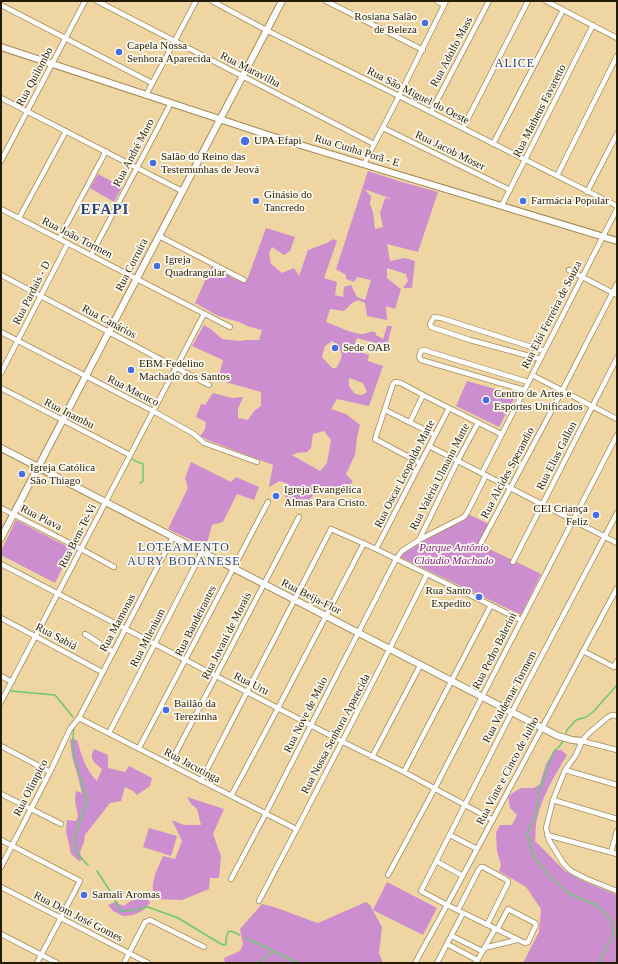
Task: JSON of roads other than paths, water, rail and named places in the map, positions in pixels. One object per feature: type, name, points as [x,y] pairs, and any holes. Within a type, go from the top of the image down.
[{"type":"street","name":"Rua Quilombo","points":[[1,161],[3,154],[27,112],[85,1]]},
{"type":"street","name":"Rua Maravilha","points":[[97,1],[374,144]]},
{"type":"street","points":[[146,95],[196,1]]},
{"type":"street","name":"Rua São Miguel do Oeste","points":[[212,1],[266,30],[400,96],[617,208]]},
{"type":"street","name":"Rua Corruíra","points":[[1,538],[282,1]]},
{"type":"street","points":[[326,1],[423,50]]},
{"type":"street","points":[[364,164],[400,96],[445,3],[437,1]]},
{"type":"street","name":"Rua Adolfo Mass","points":[[431,112],[489,1]]},
{"type":"street","points":[[463,128],[528,1]]},
{"type":"street","points":[[546,1],[617,38]]},
{"type":"street","points":[[1,5],[152,83]]},
{"type":"street","points":[[493,144],[563,10]]},
{"type":"street","name":"Rua Matheus Favaretto","points":[[502,206],[593,25]]},
{"type":"street","name":"Rua Cunha Porã - E","points":[[1,47],[274,137],[617,241]]},
{"type":"street","points":[[556,176],[617,56]]},
{"type":"street","points":[[1,98],[182,191]]},
{"type":"street","name":"Rua André Moro","points":[[91,255],[171,103]]},
{"type":"street","name":"Rua Jacob Moser","points":[[383,128],[510,190]]},
{"type":"street","points":[[20,218],[66,131]]},
{"type":"street","points":[[587,192],[617,134]]},
{"type":"street","points":[[59,239],[106,151]]},
{"type":"street","name":"Rua Elói Ferreira de Souza","points":[[396,559],[402,551],[419,540],[464,517],[467,513],[501,434],[617,208]]},
{"type":"street","name":"Rua João Tormen","points":[[1,209],[230,328]]},
{"type":"street","points":[[158,236],[244,280]]},
{"type":"street","name":"Rua Pardais - D","points":[[1,373],[68,243]]},
{"type":"street","points":[[569,270],[615,294]]},
{"type":"street","name":"Rua Canários","points":[[1,275],[209,385]]},
{"type":"street","name":"Rua Alcides Sperandio","points":[[481,543],[615,294],[617,284]]},
{"type":"street","name":"Rua Bem-Te-Vi","points":[[1,702],[204,314]]},
{"type":"street","points":[[540,359],[464,338],[431,327],[430,324],[434,317],[441,318],[544,351]]},
{"type":"street","name":"Rua Macuco","points":[[1,332],[153,411],[194,434],[204,443],[257,462]]},
{"type":"street","points":[[524,390],[421,360],[419,358],[421,351],[424,350],[528,382]]},
{"type":"street","name":"Rua Elias Gallon","points":[[513,562],[617,358]]},
{"type":"street","points":[[532,375],[617,420]]},
{"type":"street","points":[[420,464],[375,439],[393,384],[395,382],[401,383],[501,434]]},
{"type":"street","name":"Rua Inambu","points":[[1,388],[130,455]]},
{"type":"street","points":[[410,422],[423,395]]},
{"type":"street","name":"Rua Oscar Leopoldo Matte","points":[[376,549],[449,408]]},
{"type":"street","points":[[385,410],[435,435]]},
{"type":"street","name":"Rua Valéria Ulmann Matte","points":[[419,540],[478,423]]},
{"type":"street","name":"Rua Pedro Balerini","points":[[388,875],[435,788],[617,434]]},
{"type":"street","points":[[429,446],[617,543]]},
{"type":"street","name":"Rua Beija-Flor","points":[[1,448],[558,736],[617,750]]},
{"type":"street","name":"Rua Bandeirantes","points":[[139,748],[268,502]]},
{"type":"street","name":"Rua Piava","points":[[1,508],[81,548],[114,567]]},
{"type":"street","name":"Rua Valdemar Tormem","points":[[447,905],[421,891],[512,712],[617,513]]},
{"type":"street","name":"Rua Jovani de Morais","points":[[170,764],[299,517]]},
{"type":"street","points":[[201,781],[331,529],[376,549],[522,620]]},
{"type":"street","name":"Rua Mamonas","points":[[79,718],[173,537]]},
{"type":"street","points":[[231,796],[364,544]]},
{"type":"street","name":"Rua Milenium","points":[[109,733],[202,552]]},
{"type":"street","name":"Rua Nove de Maio","points":[[231,879],[396,559]]},
{"type":"street","name":"Rua Uru","points":[[1,564],[343,742],[435,788],[493,820]]},
{"type":"street","name":"Rua Nossa Senhora Aparecida","points":[[259,901],[343,742],[426,574]]},
{"type":"street","name":"Rua Vinte e Cinco de Julho","points":[[415,963],[617,588]]},
{"type":"street","points":[[404,772],[491,605]]},
{"type":"street","name":"Rua Sabiá","points":[[1,618],[102,672]]},
{"type":"street","points":[[85,634],[113,652]]},
{"type":"street","points":[[583,651],[614,667],[617,661]]},
{"type":"street","points":[[372,756],[421,664]]},
{"type":"street","points":[[1,676],[12,682]]},
{"type":"street","points":[[617,716],[612,715],[608,717],[582,741],[576,755],[565,770],[553,800],[546,828],[549,840],[563,863],[571,871],[617,891]]},
{"type":"street","name":"Rua Jacutinga","points":[[79,718],[296,829]]},
{"type":"street","name":"Rua Olímpico","points":[[1,867],[50,772],[70,729],[79,718]]},
{"type":"street","points":[[1,746],[50,772]]},
{"type":"street","points":[[565,770],[617,785]]},
{"type":"street","points":[[1,794],[61,824]]},
{"type":"street","points":[[553,800],[617,819]]},
{"type":"street","points":[[611,852],[617,831]]},
{"type":"street","points":[[450,835],[477,849]]},
{"type":"street","points":[[547,835],[617,854]]},
{"type":"street","points":[[1,840],[80,881],[37,963]]},
{"type":"street","points":[[436,862],[463,876]]},
{"type":"street","points":[[458,910],[478,870],[483,867],[508,881],[487,925]]},
{"type":"street","name":"Rua Dom José Gomes","points":[[1,887],[148,963]]},
{"type":"street","points":[[447,905],[458,910],[463,913],[496,929],[517,940],[525,943],[528,942],[536,925],[508,909],[496,929],[483,950],[476,962],[447,944]]},
{"type":"street","points":[[437,963],[463,913]]},
{"type":"street","points":[[124,963],[145,922],[150,920],[204,947]]},
{"type":"street","points":[[1,934],[57,963]]},
{"type":"street","points":[[452,936],[483,950],[517,940]]},
{"type":"waterway","points":[[132,459],[143,464],[143,481],[140,483]]},
{"type":"waterway","points":[[566,733],[576,720],[586,717],[593,712],[617,685]]},
{"type":"waterway","points":[[11,691],[55,695],[73,717]]},
{"type":"waterway","points":[[74,726],[73,752],[87,801],[74,839],[77,853],[88,865]]},
{"type":"waterway","points":[[563,741],[553,753],[542,785],[539,788],[536,814],[527,834],[533,855],[549,876],[570,894],[596,905],[612,920],[613,936],[598,963]]},
{"type":"waterway","points":[[97,871],[110,891]]},
{"type":"waterway","points":[[114,899],[121,911],[148,907],[178,918],[224,945],[226,944],[228,932],[231,931],[240,935]]},
{"type":"waterway","points":[[246,938],[298,963]]},
{"type":"waterway","points":[[258,963],[274,951]]},
{"type":"place","name":"Rosiana Salão de Beleza","points":[[425,23]]},
{"type":"place","name":"Capela Nossa Senhora Aparecida","points":[[119,52]]},
{"type":"place","name":"UPA Efapi","points":[[245,141]]},
{"type":"place","name":"Salão do Reino das Testemunhas de Jeová","points":[[153,163]]},
{"type":"place","name":"Ginásio do Tancredo","points":[[256,201]]},
{"type":"place","name":"Farmácia Popular","points":[[523,201]]},
{"type":"place","name":"Igreja Quadrangular","points":[[157,266]]},
{"type":"place","name":"Sede OAB","points":[[335,348]]},
{"type":"place","name":"EBM Fedelino Machado dos Santos","points":[[131,370]]},
{"type":"place","name":"Centro de Artes e Esportes Unificados","points":[[486,400]]},
{"type":"place","name":"Igreja Católica São Thiago","points":[[22,474]]},
{"type":"place","name":"Igreja Evangélica Almas Para Cristo.","points":[[276,496]]},
{"type":"place","name":"CEI Criança Feliz","points":[[596,515]]},
{"type":"place","name":"Rua Santo Expedito","points":[[479,597]]},
{"type":"place","name":"Bailão da Terezinha","points":[[166,710]]},
{"type":"place","name":"Samali Aromas","points":[[84,895]]},
{"type":"district","name":"ALICE","points":[[515,64]]},
{"type":"district","name":"EFAPI","points":[[105,210]]},
{"type":"district","name":"LOTEAMENTO AURY BODANESE","points":[[184,555]]},
{"type":"park label","name":"Parque Antônio Cláudio Machado","points":[[454,554]]}]
